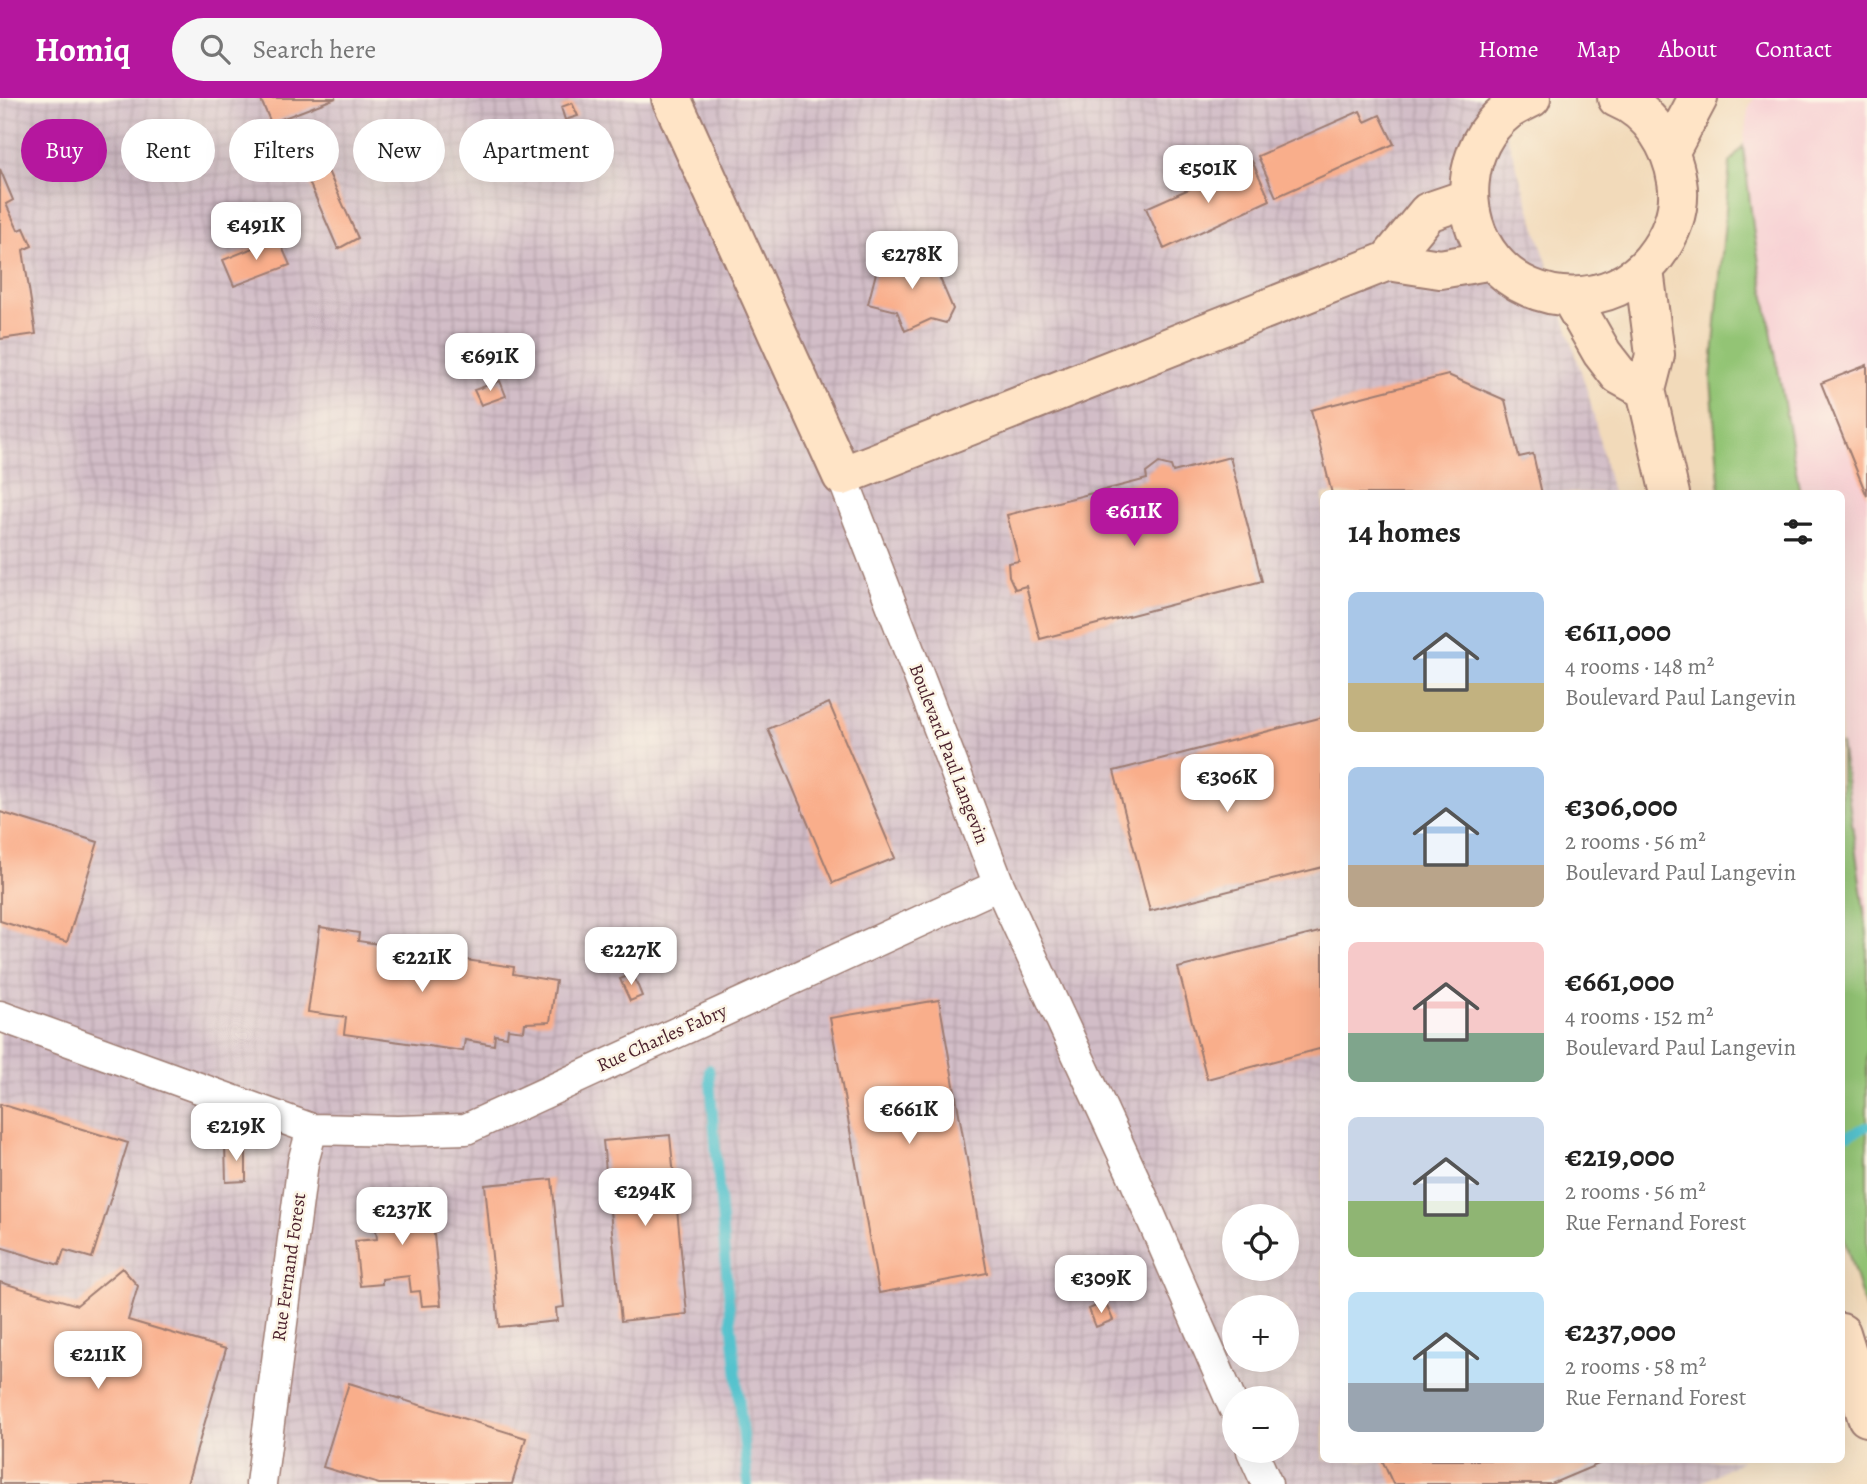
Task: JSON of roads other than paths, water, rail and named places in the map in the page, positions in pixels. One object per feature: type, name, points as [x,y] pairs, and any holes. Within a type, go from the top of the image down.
[{"type":"main road","name":"Boulevard Paul Langevin","points":[[671,98],[842,476]]},
{"type":"main road","points":[[1670,151],[1698,98]]},
{"type":"main road","points":[[1514,102],[1490,129],[1478,150],[1470,174],[1468,198],[1476,231],[1493,260],[1515,279],[1542,292],[1570,297],[1597,295],[1622,285],[1643,270],[1664,245],[1676,215],[1678,183],[1670,151],[1650,121],[1621,99]]},
{"type":"main road","points":[[842,476],[1388,261],[1428,212],[1468,198]]},
{"type":"main road","points":[[1388,261],[1440,269],[1493,260]]},
{"type":"main road","points":[[1643,270],[1655,355],[1646,390],[1669,490]]},
{"type":"main road","points":[[1570,297],[1602,353],[1619,375],[1646,390]]},
{"type":"main road","points":[[1845,1346],[1867,1417]]},
{"type":"street","name":"Boulevard Paul Langevin","points":[[842,476],[999,885],[1134,1178],[1224,1386]]},
{"type":"street","name":"Rue Charles Fabry","points":[[312,1129],[466,1129],[999,885]]},
{"type":"street","points":[[0,1016],[312,1129]]},
{"type":"street","name":"Rue Fernand Forest","points":[[261,1484],[303,1162],[312,1129]]},
{"type":"street","points":[[1257,1463],[1267,1484]]},
{"type":"waterway","points":[[709,1069],[748,1484]]},
{"type":"waterway","points":[[1849,1135],[1867,1126]]}]
